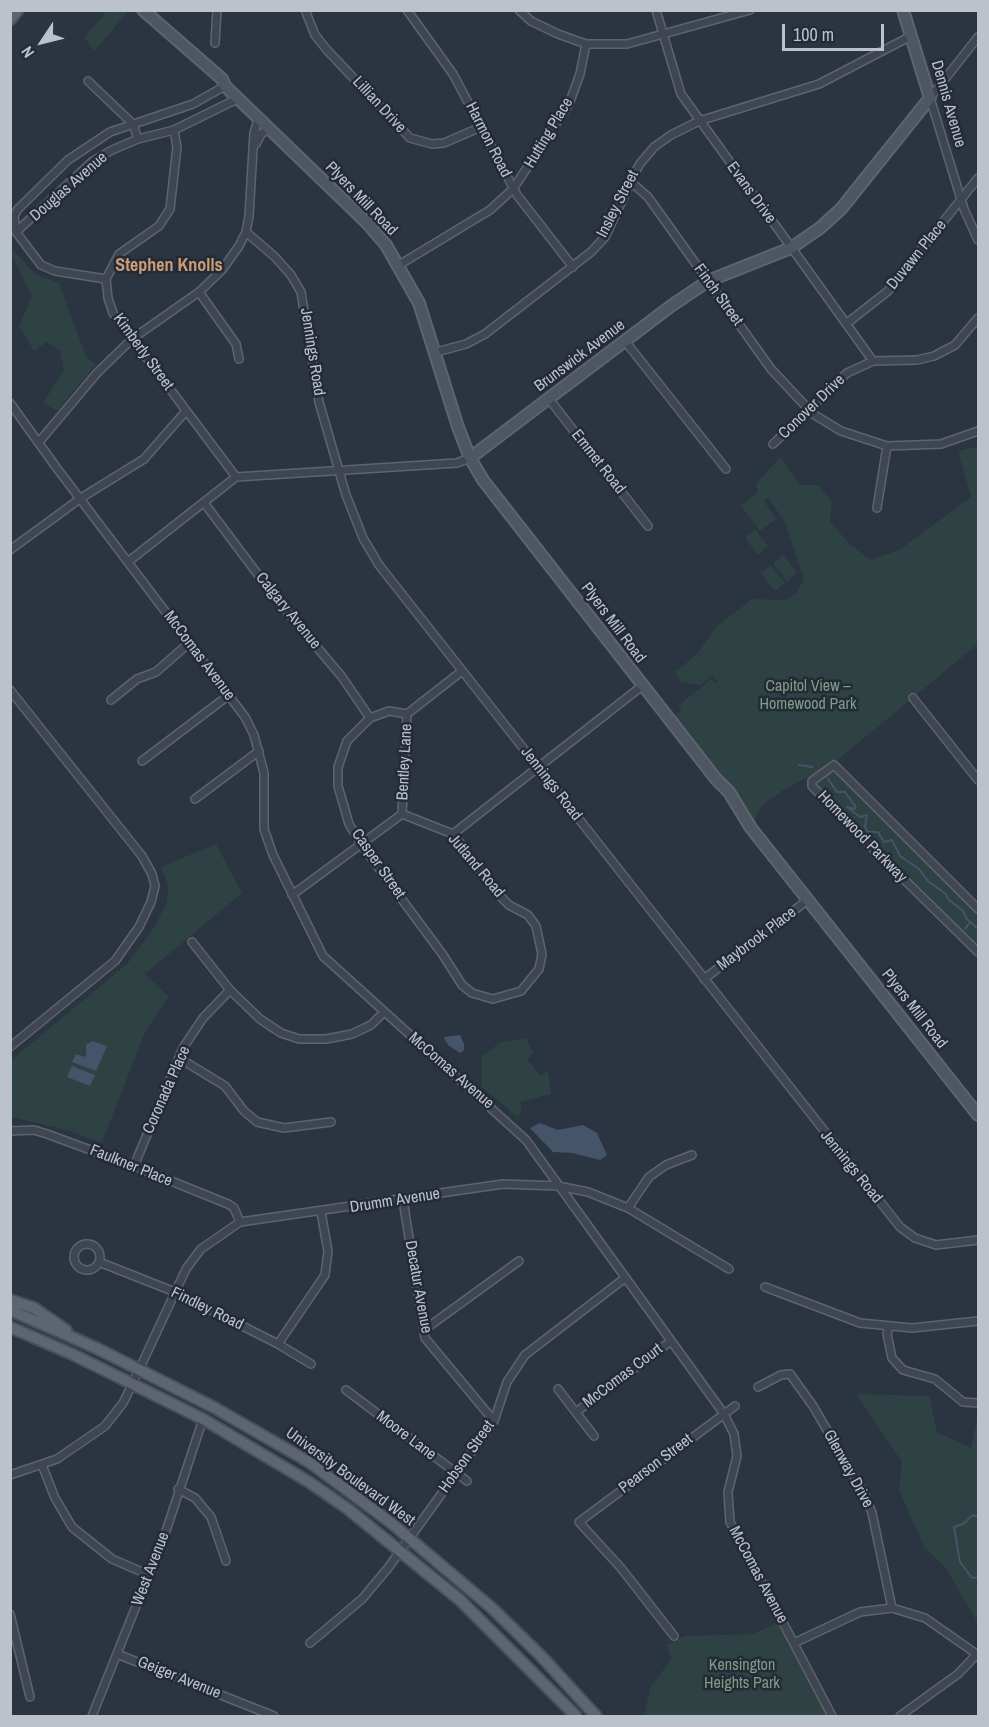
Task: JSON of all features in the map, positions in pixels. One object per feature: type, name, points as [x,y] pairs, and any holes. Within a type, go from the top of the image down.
[{"type":"main road","points":[[10,20],[18,10]]},
{"type":"main road","points":[[10,1300],[51,1318],[72,1337]]},
{"type":"main road","name":"University Boulevard West","points":[[10,1310],[72,1337],[265,1435],[317,1468],[409,1538],[493,1609],[542,1657],[596,1716]]},
{"type":"main road","name":"University Boulevard West","points":[[10,1327],[72,1354],[203,1419],[293,1471],[348,1509],[400,1550],[494,1632],[576,1716]]},
{"type":"street","points":[[215,43],[217,10]]},
{"type":"street","name":"Lillian Drive","points":[[305,10],[315,35],[327,50],[410,138],[432,144],[444,143],[481,127]]},
{"type":"street","name":"Harmon Road","points":[[407,10],[453,74],[513,189],[573,267]]},
{"type":"street","points":[[519,10],[531,21],[586,44],[627,44],[664,36],[750,10]]},
{"type":"street","name":"Evans Drive","points":[[656,10],[681,94],[873,361]]},
{"type":"street","name":"Dennis Avenue","points":[[903,10],[961,200],[978,240]]},
{"type":"street","name":"Plyers Mill Road","points":[[145,11],[218,83],[225,86],[259,117],[367,223],[399,265],[419,303],[436,352],[458,427],[459,445],[469,456],[504,509],[716,779],[725,796],[738,808],[978,1115]]},
{"type":"street","name":"Insley Street","points":[[436,352],[466,344],[485,334],[573,267],[605,237],[639,165],[654,147],[670,135],[699,121],[819,84],[911,36]]},
{"type":"street","name":"Brunswick Avenue","points":[[236,477],[457,463],[469,456],[708,281],[790,248],[820,228],[841,209],[978,37]]},
{"type":"street","name":"Hutting Place","points":[[399,265],[490,210],[513,189],[569,104],[580,74],[586,44]]},
{"type":"street","points":[[88,81],[133,124],[138,139]]},
{"type":"street","name":"Douglas Avenue","points":[[16,232],[14,216],[18,209],[68,160],[110,132],[194,104],[225,86]]},
{"type":"street","name":"Douglas Avenue","points":[[16,232],[93,161],[138,139],[174,130],[239,98]]},
{"type":"street","points":[[10,403],[39,442],[97,373],[132,339],[199,292],[222,270],[246,232],[255,146],[254,133],[259,117]]},
{"type":"street","points":[[255,146],[261,134],[270,128]]},
{"type":"street","points":[[16,232],[32,255],[46,268],[106,279],[118,254],[159,226],[170,209],[177,147],[174,130]]},
{"type":"street","name":"Duvawn Place","points":[[846,324],[888,291],[978,178]]},
{"type":"street","name":"Finch Street","points":[[630,181],[648,197],[771,369],[807,409],[841,431],[887,446]]},
{"type":"street","name":"Jennings Road","points":[[246,232],[286,269],[301,292],[319,402],[346,495],[363,538],[380,565],[900,1227],[915,1239],[936,1245],[978,1240]]},
{"type":"street","name":"Kimberly Street","points":[[106,279],[108,298],[113,313],[236,477]]},
{"type":"street","points":[[199,292],[236,344],[238,359]]},
{"type":"street","name":"Conover Drive","points":[[773,444],[846,373],[873,361],[917,360],[945,352],[978,318]]},
{"type":"street","points":[[625,341],[726,469]]},
{"type":"street","name":"Emmet Road","points":[[549,399],[648,526]]},
{"type":"street","points":[[10,550],[81,498],[113,481],[144,459],[186,411]]},
{"type":"street","points":[[878,508],[887,446],[941,444],[978,431]]},
{"type":"street","name":"McComas Avenue","points":[[39,442],[245,717],[259,751],[264,773],[264,829],[292,895],[323,956],[526,1140],[724,1414],[734,1434],[737,1456],[728,1492],[730,1522],[832,1716]]},
{"type":"street","points":[[129,561],[205,504],[236,477]]},
{"type":"street","name":"Calgary Avenue","points":[[205,504],[274,596],[342,677],[370,718]]},
{"type":"street","points":[[111,700],[137,679],[156,672],[189,643]]},
{"type":"street","name":"Bentley Lane","points":[[292,895],[402,814],[407,714],[462,671]]},
{"type":"street","points":[[453,834],[642,686]]},
{"type":"street","points":[[10,690],[142,856],[152,874],[154,886],[151,902],[139,927],[115,961],[10,1047]]},
{"type":"street","points":[[142,761],[229,696]]},
{"type":"street","points":[[913,698],[978,780]]},
{"type":"street","points":[[370,718],[389,711],[407,714]]},
{"type":"street","name":"Casper Street","points":[[370,718],[347,741],[338,767],[342,803],[361,844],[443,955],[454,976],[462,986],[481,996]]},
{"type":"street","points":[[195,799],[259,751]]},
{"type":"street","name":"Homewood Parkway","points":[[978,909],[834,765],[813,781],[812,786],[865,841],[978,952]]},
{"type":"street","name":"Jutland Road","points":[[402,814],[453,834],[498,894],[509,905],[528,915],[536,926],[542,954],[539,969],[521,991],[493,999],[481,996]]},
{"type":"street","name":"Maybrook Place","points":[[704,979],[809,899]]},
{"type":"street","points":[[192,942],[230,990],[260,1018],[281,1032],[299,1039],[326,1039],[352,1034],[371,1025],[384,1012]]},
{"type":"street","name":"Coronada Place","points":[[134,1166],[179,1058],[203,1018],[230,990]]},
{"type":"street","points":[[179,1058],[225,1086],[244,1111],[257,1122],[284,1128],[331,1122]]},
{"type":"street","name":"Faulkner Place","points":[[10,1131],[34,1130],[134,1166],[228,1204],[234,1208],[240,1222]]},
{"type":"street","points":[[628,1208],[649,1177],[666,1165],[692,1155]]},
{"type":"street","name":"Drumm Avenue","points":[[10,1475],[42,1466],[75,1448],[102,1429],[123,1403],[186,1269],[201,1249],[240,1222],[503,1184],[558,1186],[594,1194],[628,1208],[729,1269]]},
{"type":"street","name":"Decatur Avenue","points":[[403,1200],[424,1330],[432,1348],[494,1421]]},
{"type":"street","points":[[278,1344],[325,1275],[328,1251],[321,1212]]},
{"type":"street","points":[[424,1330],[519,1261]]},
{"type":"street","name":"Findley Road","points":[[99,1262],[175,1292],[278,1344],[311,1364]]},
{"type":"street","name":"Hobson Street","points":[[310,1643],[362,1599],[409,1538],[494,1421],[507,1382],[525,1355],[625,1278]]},
{"type":"street","points":[[765,1287],[857,1322],[889,1327],[957,1325],[978,1321]]},
{"type":"street","points":[[889,1327],[889,1346],[898,1366],[912,1373],[935,1379],[963,1402],[978,1402]]},
{"type":"street","name":"McComas Court","points":[[576,1412],[671,1341]]},
{"type":"street","name":"Glenway Drive","points":[[758,1387],[781,1375],[790,1374],[813,1406],[866,1495],[880,1542],[892,1608]]},
{"type":"street","name":"McComas Court","points":[[558,1389],[594,1436]]},
{"type":"street","name":"Moore Lane","points":[[346,1390],[466,1481]]},
{"type":"street","name":"Pearson Street","points":[[674,1636],[621,1568],[579,1522],[735,1406]]},
{"type":"street","name":"West Avenue","points":[[92,1716],[165,1534],[203,1419]]},
{"type":"street","points":[[42,1466],[55,1498],[72,1527],[103,1553],[149,1575]]},
{"type":"street","points":[[178,1489],[195,1498],[212,1517],[226,1561]]},
{"type":"street","points":[[794,1643],[860,1612],[892,1608],[925,1618],[978,1654],[958,1674],[900,1716]]},
{"type":"street","points":[[10,1614],[30,1697]]},
{"type":"street","name":"Geiger Avenue","points":[[117,1654],[274,1716]]},
{"type":"green space","points":[[107,11],[128,11],[95,51],[84,38]]},
{"type":"green space","points":[[14,251],[35,274],[59,283],[86,357],[96,364],[57,411],[43,403],[64,370],[60,351],[47,342],[34,351],[19,326],[32,296],[11,253]]},
{"type":"green space","name":"Capitol View – Homewood Park","points":[[978,446],[978,644],[834,763],[782,791],[761,807],[752,826],[669,720],[682,710],[678,706],[711,679],[715,683],[718,682],[712,676],[701,685],[681,682],[675,672],[697,654],[717,626],[752,599],[786,600],[796,593],[804,580],[785,522],[768,498],[764,501],[776,519],[760,531],[741,506],[757,493],[756,484],[780,457],[800,485],[818,485],[832,502],[830,522],[849,543],[870,560],[899,550],[971,497],[958,451]]},
{"type":"green space","points":[[755,529],[768,546],[758,555],[745,538]]},
{"type":"green space","points":[[783,555],[797,573],[787,582],[773,564]]},
{"type":"green space","points":[[771,565],[785,583],[775,591],[761,573]]},
{"type":"green space","points":[[831,772],[839,774],[978,913],[978,946],[819,789],[818,782]]},
{"type":"green space","points":[[216,844],[242,893],[145,974],[169,997],[145,1032],[102,1143],[66,1130],[11,1117],[11,1060],[127,964],[155,926],[166,904],[169,887],[161,867]]},
{"type":"green space","points":[[526,1038],[533,1053],[527,1059],[540,1076],[548,1071],[551,1094],[520,1102],[522,1112],[517,1117],[482,1087],[482,1056],[501,1042]]},
{"type":"green space","points":[[856,1394],[929,1396],[937,1432],[971,1448],[978,1414],[978,1615],[976,1620],[945,1567],[924,1547],[899,1490],[902,1462]]},
{"type":"green space","name":"Kensington Heights Park","points":[[777,1623],[829,1716],[644,1716],[650,1688],[671,1659],[667,1645],[684,1636],[753,1634]]},
{"type":"water","points":[[460,1035],[464,1050],[460,1053],[449,1046],[444,1039]]},
{"type":"water","points":[[92,1041],[107,1046],[96,1071],[72,1062],[76,1054],[86,1057],[86,1045]]},
{"type":"water","points":[[72,1066],[95,1075],[90,1086],[67,1077]]},
{"type":"water","points":[[540,1123],[558,1130],[583,1125],[597,1133],[607,1155],[600,1160],[572,1153],[553,1152],[530,1128]]},
{"type":"waterway","points":[[799,765],[812,767]]},
{"type":"waterway","points":[[828,779],[837,792],[845,792],[855,809],[847,807],[860,817],[867,815],[865,827],[868,832],[878,832],[884,842],[892,840],[900,856],[919,869],[928,881],[946,894],[948,899],[963,911],[967,919],[978,929]]},
{"type":"waterway","points":[[965,929],[970,922]]},
{"type":"waterway","points":[[978,1477],[978,1490]]},
{"type":"waterway","points":[[978,1517],[973,1515],[963,1524],[954,1527],[960,1562],[972,1578],[978,1577]]},
{"type":"district","name":"Stephen Knolls","points":[[169,266]]}]
